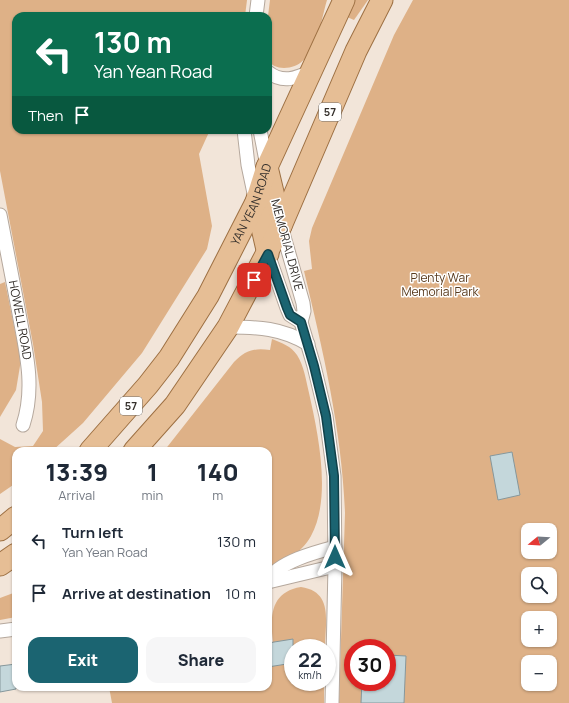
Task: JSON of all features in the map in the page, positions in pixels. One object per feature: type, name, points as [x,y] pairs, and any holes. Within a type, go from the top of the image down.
[{"type":"main road","name":"YAN YEAN ROAD","points":[[94,447],[140,396],[169,358],[208,296],[256,202],[267,167],[344,0]]},
{"type":"main road","name":"57","points":[[138,447],[175,405],[228,327],[268,254],[282,226],[356,51],[382,0]]},
{"type":"main road","name":"MEMORIAL DRIVE","points":[[267,167],[282,226]]},
{"type":"main road","points":[[256,202],[268,254]]},
{"type":"main road","points":[[0,530],[12,520]]},
{"type":"main road","points":[[0,565],[12,557]]},
{"type":"street","points":[[256,12],[258,0]]},
{"type":"street","points":[[272,75],[279,79],[290,80],[312,71]]},
{"type":"street","points":[[244,134],[248,165],[256,202]]},
{"type":"street","points":[[261,134],[267,167]]},
{"type":"street","name":"HOWELL ROAD","points":[[0,215],[29,366],[30,396],[28,410],[23,425]]},
{"type":"street","name":"MEMORIAL DRIVE","points":[[282,226],[304,303],[304,311],[301,322],[320,390],[331,448],[335,494],[332,703]]},
{"type":"street","name":"MEMORIAL DRIVE","points":[[268,254],[290,315],[301,322]]},
{"type":"street","points":[[228,327],[250,327],[287,333],[308,344]]},
{"type":"street","points":[[272,577],[278,570],[304,557],[335,547]]},
{"type":"street","points":[[272,580],[335,566]]},
{"type":"street","points":[[0,632],[12,630]]},
{"type":"green space","points":[[0,0],[247,0],[246,12],[12,12],[12,134],[208,134],[199,154],[212,226],[207,249],[142,353],[83,423],[56,447],[15,447],[33,446],[43,431],[42,402],[33,344],[0,171]]},
{"type":"green space","points":[[270,0],[327,0],[315,43],[310,53],[303,61],[295,66],[284,68],[272,64],[272,12],[268,12]]},
{"type":"green space","points":[[355,0],[368,0],[354,20],[347,17]]},
{"type":"green space","name":"Plenty War Memorial Park","points":[[413,0],[569,0],[569,703],[339,703],[345,513],[336,421],[304,271],[312,269],[309,241],[312,228],[394,35]]},
{"type":"green space","points":[[5,282],[21,360],[16,390],[0,417],[0,284]]},
{"type":"green space","points":[[272,339],[286,345],[297,355],[303,368],[316,427],[322,485],[321,503],[317,521],[311,536],[302,548],[292,556],[272,566],[272,447],[167,447],[234,362],[246,352],[259,349],[270,350]]},
{"type":"green space","points":[[0,439],[15,447],[12,447],[12,486],[0,494]]},
{"type":"green space","points":[[301,587],[312,590],[319,595],[323,602],[326,619],[325,639],[284,639],[284,691],[324,691],[324,703],[112,703],[110,691],[272,691],[272,615],[274,607],[283,594]]},
{"type":"green space","points":[[12,594],[12,618],[0,620],[0,598]]},
{"type":"building","points":[[512,452],[520,495],[498,500],[490,456]]},
{"type":"building","points":[[284,640],[284,664],[272,666],[272,642]]},
{"type":"building","points":[[396,655],[406,656],[404,703],[361,703],[362,691],[396,691]]},
{"type":"building","points":[[12,664],[12,690],[0,692],[0,666]]},
{"type":"route","points":[[254,280],[268,254],[278,287],[290,315],[301,322],[311,355],[326,416],[331,448],[335,500],[335,557]]}]
